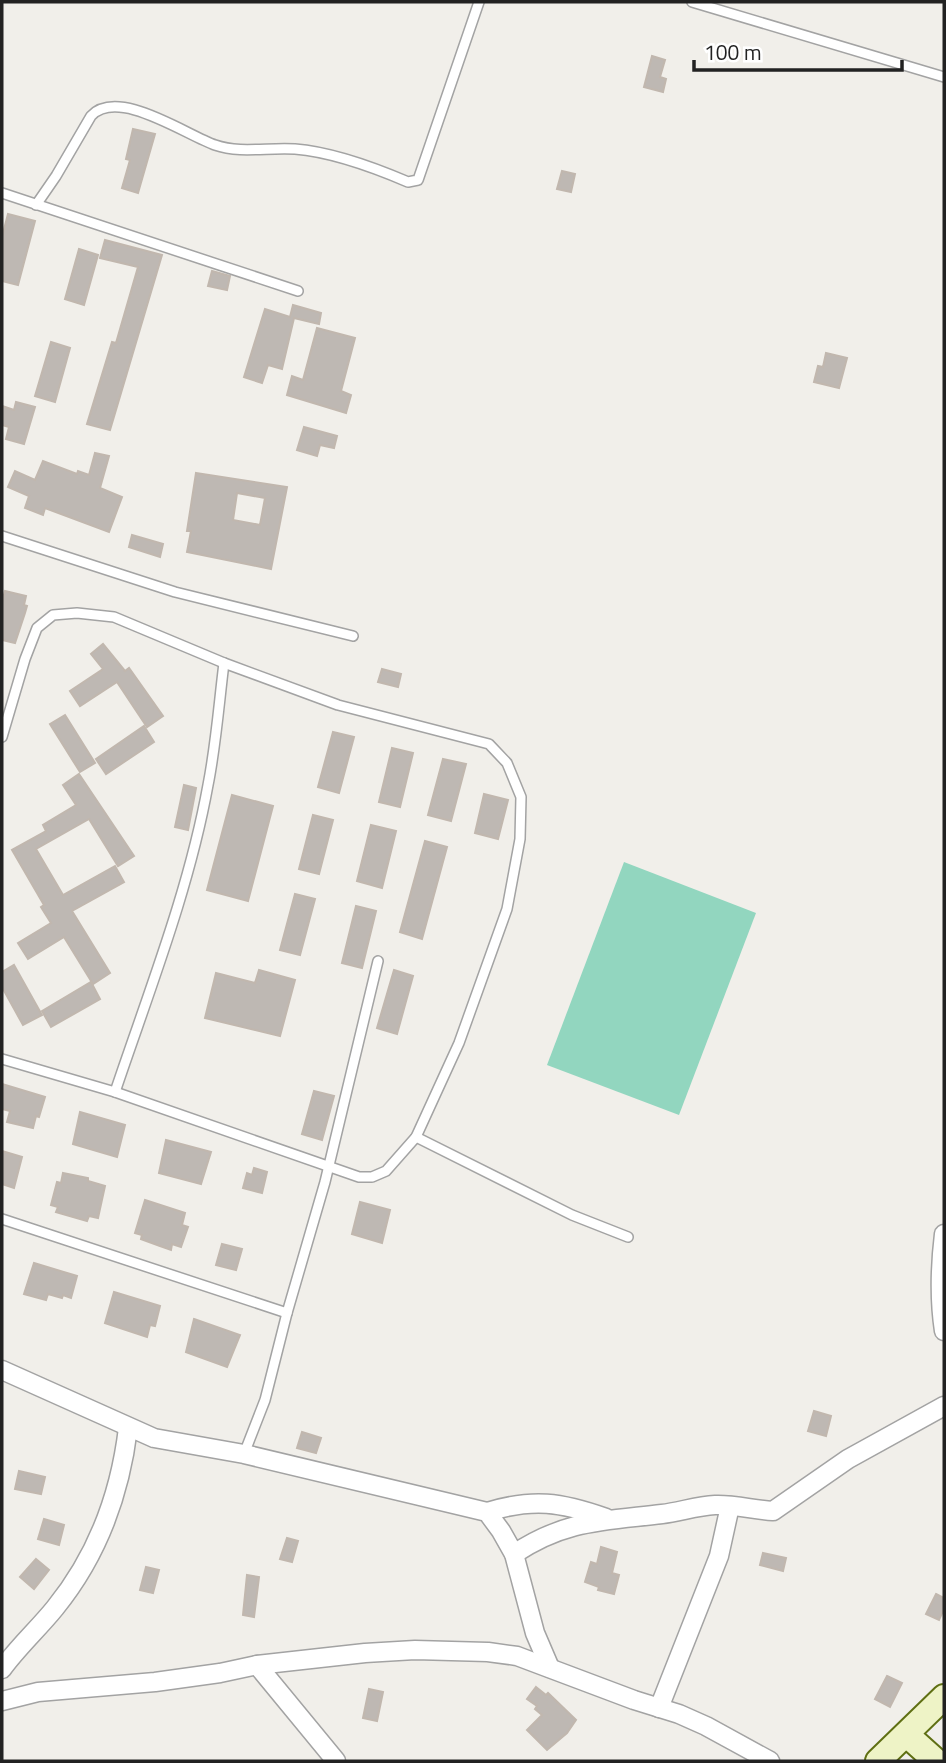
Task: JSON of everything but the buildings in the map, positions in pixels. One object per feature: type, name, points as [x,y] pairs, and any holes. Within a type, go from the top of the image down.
[{"type":"main road","points":[[878,1761],[944,1697]]},
{"type":"main road","points":[[907,1735],[936,1761]]},
{"type":"street","points":[[944,1234],[940,1268],[940,1306],[944,1331]]},
{"type":"street","points":[[2,1370],[154,1438],[244,1454],[487,1512],[520,1503],[552,1503],[579,1508],[606,1519]]},
{"type":"street","points":[[514,1555],[558,1530],[606,1519],[665,1514],[705,1506],[774,1511],[848,1459],[944,1406]]},
{"type":"street","points":[[2,1669],[55,1608],[83,1571],[98,1543],[119,1483],[128,1428]]},
{"type":"street","points":[[659,1708],[719,1556],[730,1506]]},
{"type":"street","points":[[487,1512],[502,1531],[514,1555],[535,1633],[550,1668]]},
{"type":"street","points":[[2,1700],[38,1692],[155,1682],[257,1665],[365,1653],[415,1650],[517,1656],[706,1726],[769,1761]]},
{"type":"street","points":[[257,1665],[336,1761]]},
{"type":"lane","points":[[36,205],[91,116],[99,109],[107,107],[126,109],[161,119],[218,146],[243,151],[262,148],[298,150],[351,161],[408,182],[418,180],[479,2]]},
{"type":"lane","points":[[692,2],[944,77]]},
{"type":"lane","points":[[2,193],[298,292]]},
{"type":"lane","points":[[2,536],[175,592],[353,636]]},
{"type":"lane","points":[[2,737],[37,628],[53,615],[77,613],[114,617],[224,663],[338,705],[489,744],[507,763],[521,797],[520,839],[507,909],[458,1043],[416,1138],[386,1171],[372,1177],[359,1177],[116,1092],[2,1059]]},
{"type":"lane","points":[[116,1092],[194,848],[208,784],[224,663]]},
{"type":"lane","points":[[244,1454],[265,1400],[329,1168],[378,961]]},
{"type":"lane","points":[[416,1138],[572,1215],[628,1237]]},
{"type":"lane","points":[[2,1219],[287,1313]]},
{"type":"green space","points":[[624,862],[756,913],[679,1115],[547,1065]]}]
